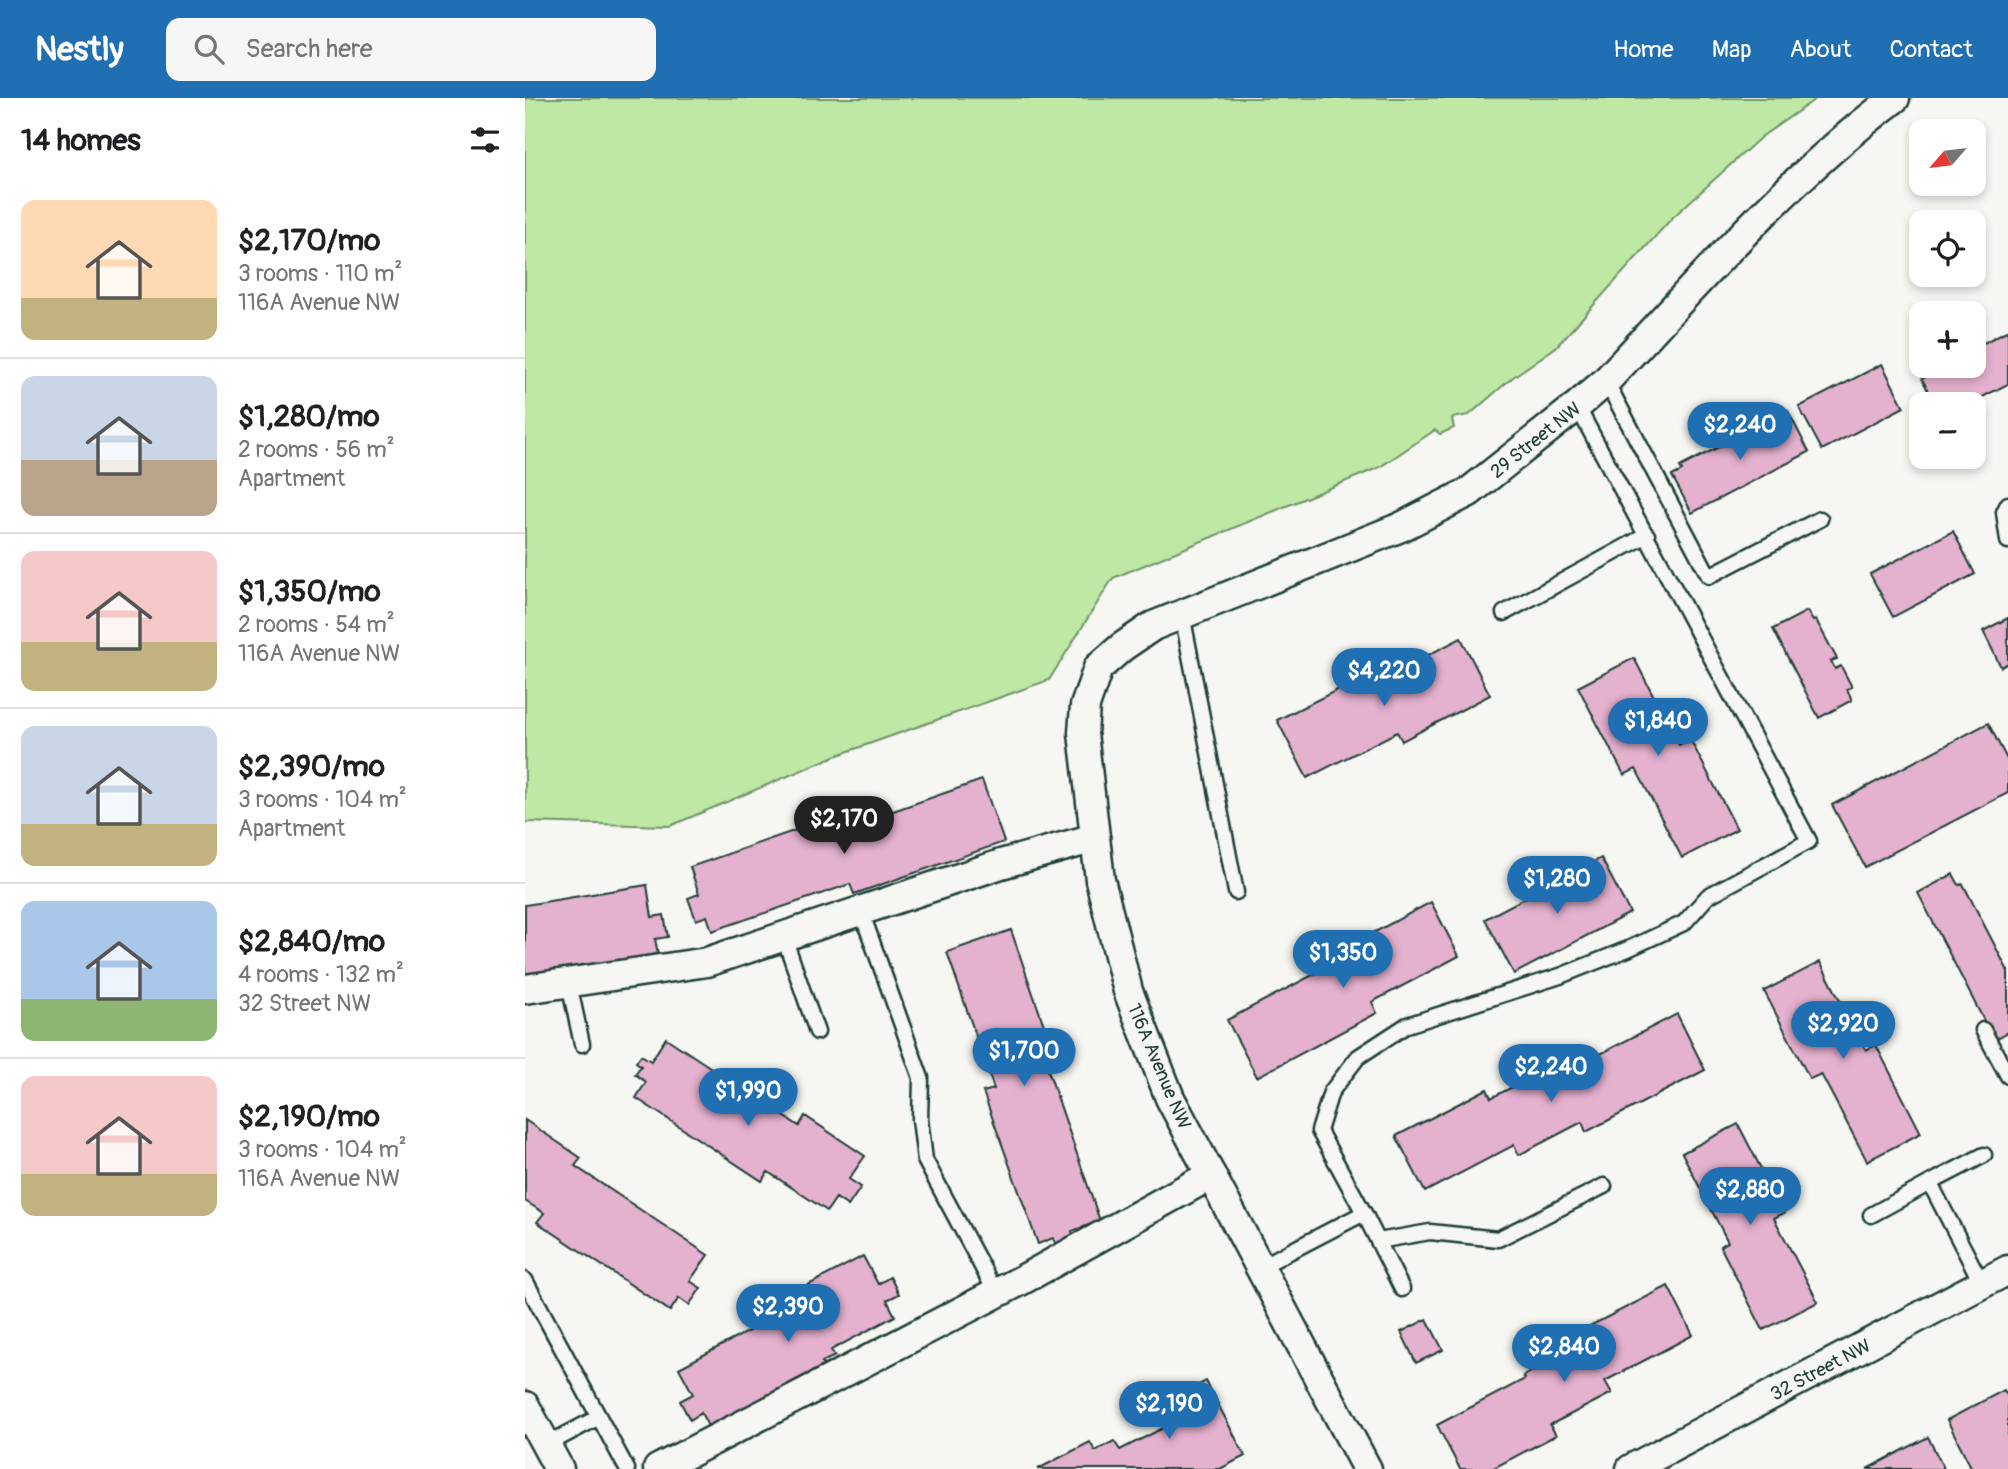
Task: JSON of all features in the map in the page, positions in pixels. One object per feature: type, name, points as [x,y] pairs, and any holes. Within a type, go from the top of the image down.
[{"type":"street","name":"29 Street NW","points":[[1098,668],[1122,647],[1153,626],[1401,527],[1469,492],[1606,381],[1794,182],[1848,134],[1895,98]]},
{"type":"street","name":"116A Avenue NW","points":[[1098,668],[1085,706],[1083,733],[1100,880],[1128,990],[1170,1098],[1367,1469]]},
{"type":"street","points":[[525,989],[707,962],[1001,864],[1095,838]]},
{"type":"street","points":[[658,1469],[996,1293],[1211,1175]]},
{"type":"street","name":"32 Street NW","points":[[1631,1469],[2008,1270]]},
{"type":"street","points":[[525,1406],[553,1457]]},
{"type":"lane","points":[[1606,381],[1709,576],[1820,519]]},
{"type":"lane","points":[[1402,1289],[1319,1131],[1331,1092],[1358,1057],[1407,1025],[1559,976],[1684,923],[1708,896],[1809,841],[1577,406]]},
{"type":"lane","points":[[2008,504],[2004,512],[2008,541]]},
{"type":"lane","points":[[1504,613],[1647,535]]},
{"type":"lane","points":[[1182,614],[1236,892]]},
{"type":"lane","points":[[861,911],[921,1078],[920,1119],[925,1160],[996,1293]]},
{"type":"lane","points":[[784,937],[817,1032]]},
{"type":"lane","points":[[569,984],[582,1044]]},
{"type":"lane","points":[[1983,1030],[2008,1076]]},
{"type":"lane","points":[[1871,1215],[1984,1155]]},
{"type":"lane","points":[[1930,1183],[1982,1284]]},
{"type":"lane","points":[[1378,1241],[1430,1231],[1498,1239],[1604,1185]]},
{"type":"lane","points":[[1260,1267],[1364,1213]]},
{"type":"lane","points":[[525,1280],[627,1469]]},
{"type":"lane","points":[[553,1457],[599,1417]]},
{"type":"green space","points":[[525,98],[1817,98],[1761,137],[1672,218],[1556,347],[1513,377],[1469,415],[1452,418],[1454,428],[1440,434],[1435,430],[1380,467],[1113,578],[1049,680],[835,756],[670,826],[525,822]]},
{"type":"building","points":[[2008,330],[2008,384],[1986,395],[1986,392],[1929,392],[1924,378],[1986,378],[1986,342]]},
{"type":"building","points":[[1882,364],[1904,407],[1822,450],[1799,407]]},
{"type":"building","points":[[1788,411],[1809,452],[1692,513],[1672,476],[1682,471],[1680,467]]},
{"type":"building","points":[[1953,531],[1975,574],[1893,617],[1870,574]]},
{"type":"building","points":[[1807,611],[1813,621],[1816,620],[1837,659],[1831,661],[1835,669],[1841,666],[1852,687],[1847,689],[1852,700],[1819,718],[1773,629]]},
{"type":"building","points":[[2008,618],[2008,663],[2001,667],[1983,631]]},
{"type":"building","points":[[1461,638],[1490,695],[1402,741],[1397,732],[1307,778],[1277,720],[1367,675],[1372,684]]},
{"type":"building","points":[[1634,658],[1679,745],[1690,739],[1737,829],[1682,858],[1636,769],[1624,775],[1578,687]]},
{"type":"building","points":[[1988,723],[2008,761],[2008,793],[1865,867],[1832,805]]},
{"type":"building","points":[[982,780],[1004,842],[854,894],[850,884],[712,931],[707,916],[696,920],[688,898],[699,894],[690,867],[825,820],[830,833]]},
{"type":"building","points":[[1601,858],[1630,913],[1514,974],[1485,919]]},
{"type":"building","points":[[1953,874],[1959,885],[1963,884],[2008,971],[2008,1032],[1994,1040],[1918,893]]},
{"type":"building","points":[[647,885],[652,917],[664,915],[668,937],[655,939],[658,954],[525,976],[525,905]]},
{"type":"building","points":[[1431,902],[1459,956],[1372,1002],[1377,1013],[1257,1077],[1227,1020],[1345,958],[1341,950]]},
{"type":"building","points":[[1011,930],[1058,1066],[1048,1070],[1100,1221],[1072,1231],[1076,1242],[1057,1248],[1053,1238],[1038,1244],[983,1092],[994,1089],[947,952]]},
{"type":"building","points":[[1820,962],[1866,1050],[1876,1045],[1921,1133],[1867,1161],[1821,1074],[1810,1079],[1764,991]]},
{"type":"building","points":[[1677,1014],[1705,1070],[1586,1132],[1582,1122],[1519,1155],[1514,1145],[1425,1192],[1396,1136],[1487,1089],[1491,1098],[1552,1067],[1556,1077]]},
{"type":"building","points":[[666,1038],[799,1126],[805,1116],[865,1156],[849,1179],[861,1187],[848,1206],[836,1198],[827,1211],[768,1172],[762,1181],[636,1098],[646,1082],[635,1074],[641,1066],[636,1062],[641,1055],[651,1061]]},
{"type":"building","points":[[525,1120],[581,1158],[575,1166],[708,1255],[690,1281],[701,1288],[689,1305],[679,1298],[670,1311],[537,1222],[544,1213],[525,1201]]},
{"type":"building","points":[[1738,1124],[1784,1213],[1774,1218],[1818,1302],[1763,1330],[1720,1246],[1728,1242],[1682,1153]]},
{"type":"building","points":[[863,1256],[878,1284],[890,1277],[899,1294],[887,1300],[895,1316],[831,1350],[835,1356],[822,1362],[824,1367],[709,1428],[701,1413],[690,1420],[680,1401],[693,1394],[679,1368],[805,1301],[799,1290]]},
{"type":"building","points":[[1668,1286],[1693,1335],[1605,1381],[1612,1393],[1550,1425],[1556,1435],[1492,1469],[1460,1469],[1437,1425],[1525,1379],[1523,1376],[1584,1344],[1578,1332]]},
{"type":"building","points":[[1427,1319],[1443,1350],[1416,1363],[1401,1332]]},
{"type":"building","points":[[1206,1381],[1245,1456],[1220,1469],[1038,1469],[1090,1442],[1095,1451],[1114,1441],[1120,1450],[1169,1425],[1162,1412],[1182,1401],[1179,1395]]},
{"type":"building","points":[[2004,1390],[2008,1397],[2008,1469],[1972,1469],[1947,1420]]},
{"type":"building","points":[[1928,1437],[1944,1469],[1867,1469]]}]
